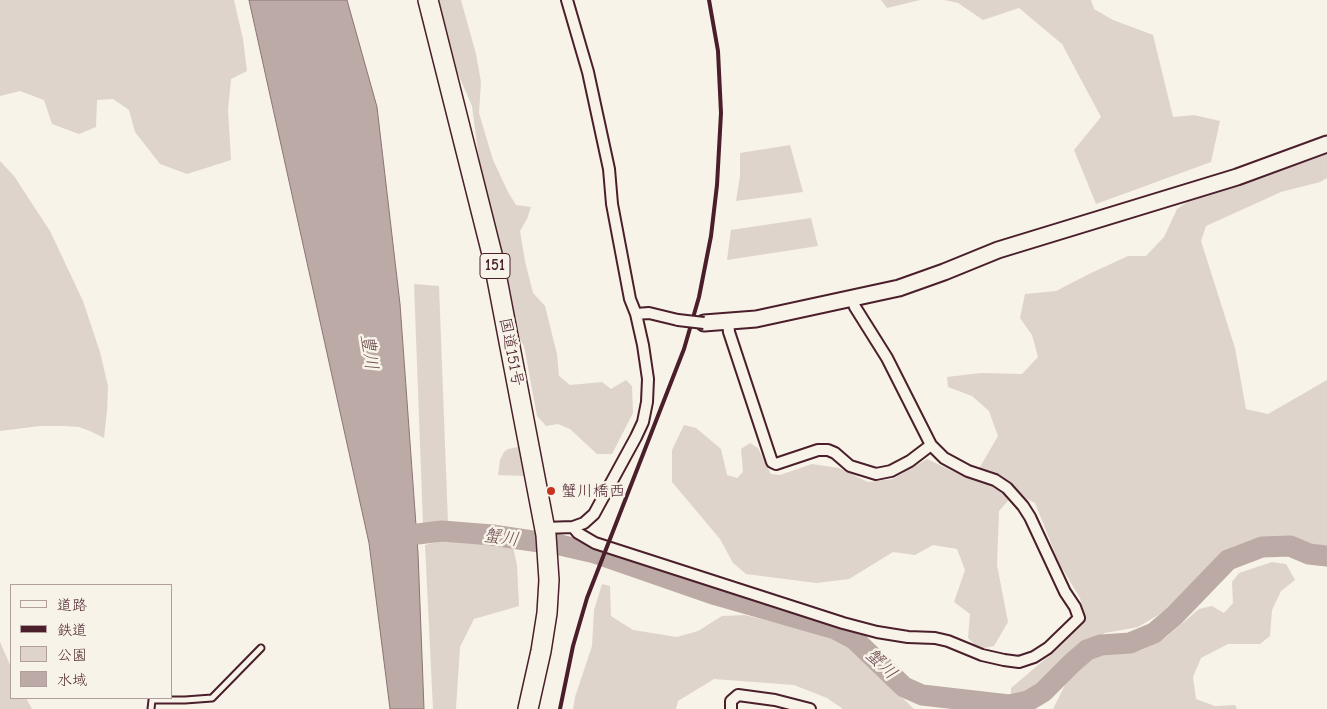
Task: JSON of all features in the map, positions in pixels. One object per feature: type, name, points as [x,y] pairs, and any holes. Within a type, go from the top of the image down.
[{"type":"highway","name":"国道151号","points":[[428,0],[493,258],[545,531],[548,558],[547,613],[528,709]]},
{"type":"street","points":[[545,531],[573,527],[584,523],[594,514],[636,437],[643,422],[648,402],[648,379],[636,314],[630,299],[612,204],[609,169],[588,72],[567,0]]},
{"type":"street","points":[[636,314],[648,312],[678,320],[704,323],[728,322],[756,319],[899,288],[998,250],[1237,177],[1327,144]]},
{"type":"street","points":[[573,527],[578,533],[595,543],[843,623],[877,632],[908,637],[935,638],[948,641],[982,655],[1019,662],[1034,658],[1048,648],[1079,618],[1030,517],[1012,494],[995,480],[968,471],[944,458],[931,445],[887,358],[855,307],[852,299]]},
{"type":"street","points":[[728,322],[729,332],[772,462],[776,464],[818,450],[828,450],[835,453],[850,466],[876,474],[891,471],[910,461],[931,445]]},
{"type":"street","points":[[731,709],[731,701],[738,695],[775,700],[810,709]]},
{"type":"lane","points":[[151,709],[152,700],[212,698],[261,648]]},
{"type":"green space","points":[[0,0],[234,0],[243,39],[247,71],[231,79],[228,110],[231,160],[187,174],[160,164],[135,132],[129,110],[113,99],[97,100],[96,127],[79,134],[52,124],[44,100],[20,91],[0,96]]},
{"type":"green space","points":[[439,0],[461,0],[476,54],[481,82],[479,113],[493,160],[516,205],[531,207],[520,231],[533,293],[545,306],[557,354],[559,376],[570,385],[602,382],[611,389],[626,380],[632,386],[633,413],[612,454],[597,454],[570,429],[558,424],[546,426],[537,416],[524,346],[516,333],[482,183],[472,106],[452,60]]},
{"type":"green space","points":[[881,0],[920,0],[887,8]]},
{"type":"green space","points":[[945,0],[1091,0],[1094,9],[1113,20],[1153,35],[1173,117],[1194,115],[1220,121],[1211,162],[1096,204],[1074,150],[1101,117],[1062,44],[1019,8],[983,20],[958,3]]},
{"type":"green space","points":[[790,145],[803,192],[736,201],[740,176],[740,153]]},
{"type":"green space","points":[[1327,149],[1327,178],[1320,182],[1281,192],[1206,226],[1201,241],[1235,348],[1246,409],[1268,414],[1327,380],[1327,546],[1309,545],[1289,538],[1254,545],[1228,555],[1216,563],[1170,608],[1138,627],[1105,633],[1073,652],[1038,685],[1020,695],[1011,695],[1011,688],[1062,645],[1085,618],[1080,598],[1059,563],[1035,503],[1015,493],[999,511],[997,565],[1008,622],[994,646],[979,649],[968,638],[970,614],[954,602],[965,570],[957,549],[933,545],[915,555],[893,552],[849,579],[816,583],[746,574],[733,563],[720,539],[672,482],[672,450],[684,425],[696,428],[721,449],[727,475],[737,478],[743,472],[741,449],[750,443],[758,448],[771,474],[780,475],[812,464],[839,468],[868,482],[893,479],[927,459],[967,478],[980,467],[998,436],[989,411],[972,396],[948,387],[947,377],[981,373],[1022,374],[1038,357],[1032,335],[1020,318],[1025,294],[1056,291],[1128,256],[1146,256],[1164,237],[1177,209],[1197,195]]},
{"type":"green space","points":[[0,161],[14,176],[50,231],[83,301],[100,352],[108,386],[104,438],[79,427],[40,426],[0,431]]},
{"type":"green space","points":[[811,218],[818,246],[727,260],[731,230]]},
{"type":"green space","points":[[414,284],[439,286],[448,523],[423,524]]},
{"type":"green space","points":[[518,447],[524,476],[498,475],[500,460],[504,452]]},
{"type":"green space","points":[[445,540],[513,547],[517,565],[519,606],[474,619],[460,647],[456,709],[433,709],[425,545]]},
{"type":"green space","points":[[1272,562],[1286,564],[1295,580],[1281,591],[1272,610],[1270,636],[1260,644],[1228,644],[1201,658],[1193,677],[1196,699],[1215,706],[1235,705],[1237,709],[1053,709],[1069,677],[1087,659],[1111,652],[1142,650],[1165,638],[1199,609],[1212,606],[1224,613],[1233,603],[1232,582],[1239,573]]},
{"type":"green space","points":[[602,584],[610,586],[611,616],[633,630],[677,637],[698,631],[722,616],[745,615],[837,638],[858,655],[914,709],[843,709],[827,698],[794,685],[714,679],[678,701],[676,709],[573,709],[575,697],[592,646],[594,610]]},
{"type":"green space","points":[[0,642],[10,665],[10,699],[27,699],[32,709],[0,709]]},
{"type":"water","name":"豊川","points":[[249,0],[347,0],[377,107],[400,304],[418,553],[424,709],[390,709],[369,543]]},
{"type":"waterway","name":"蟹川","points":[[393,537],[442,531],[492,535],[560,545],[595,553],[716,595],[835,629],[854,639],[904,687],[922,695],[1009,705],[1028,701],[1043,692],[1087,650],[1101,645],[1130,643],[1154,633],[1174,616],[1228,560],[1262,547],[1290,546],[1309,554],[1327,556]]},
{"type":"railway","points":[[560,709],[573,646],[587,598],[684,349],[699,297],[711,236],[717,185],[721,113],[718,51],[709,0]]},
{"type":"place","name":"蟹川橋西","points":[[551,491]]}]
